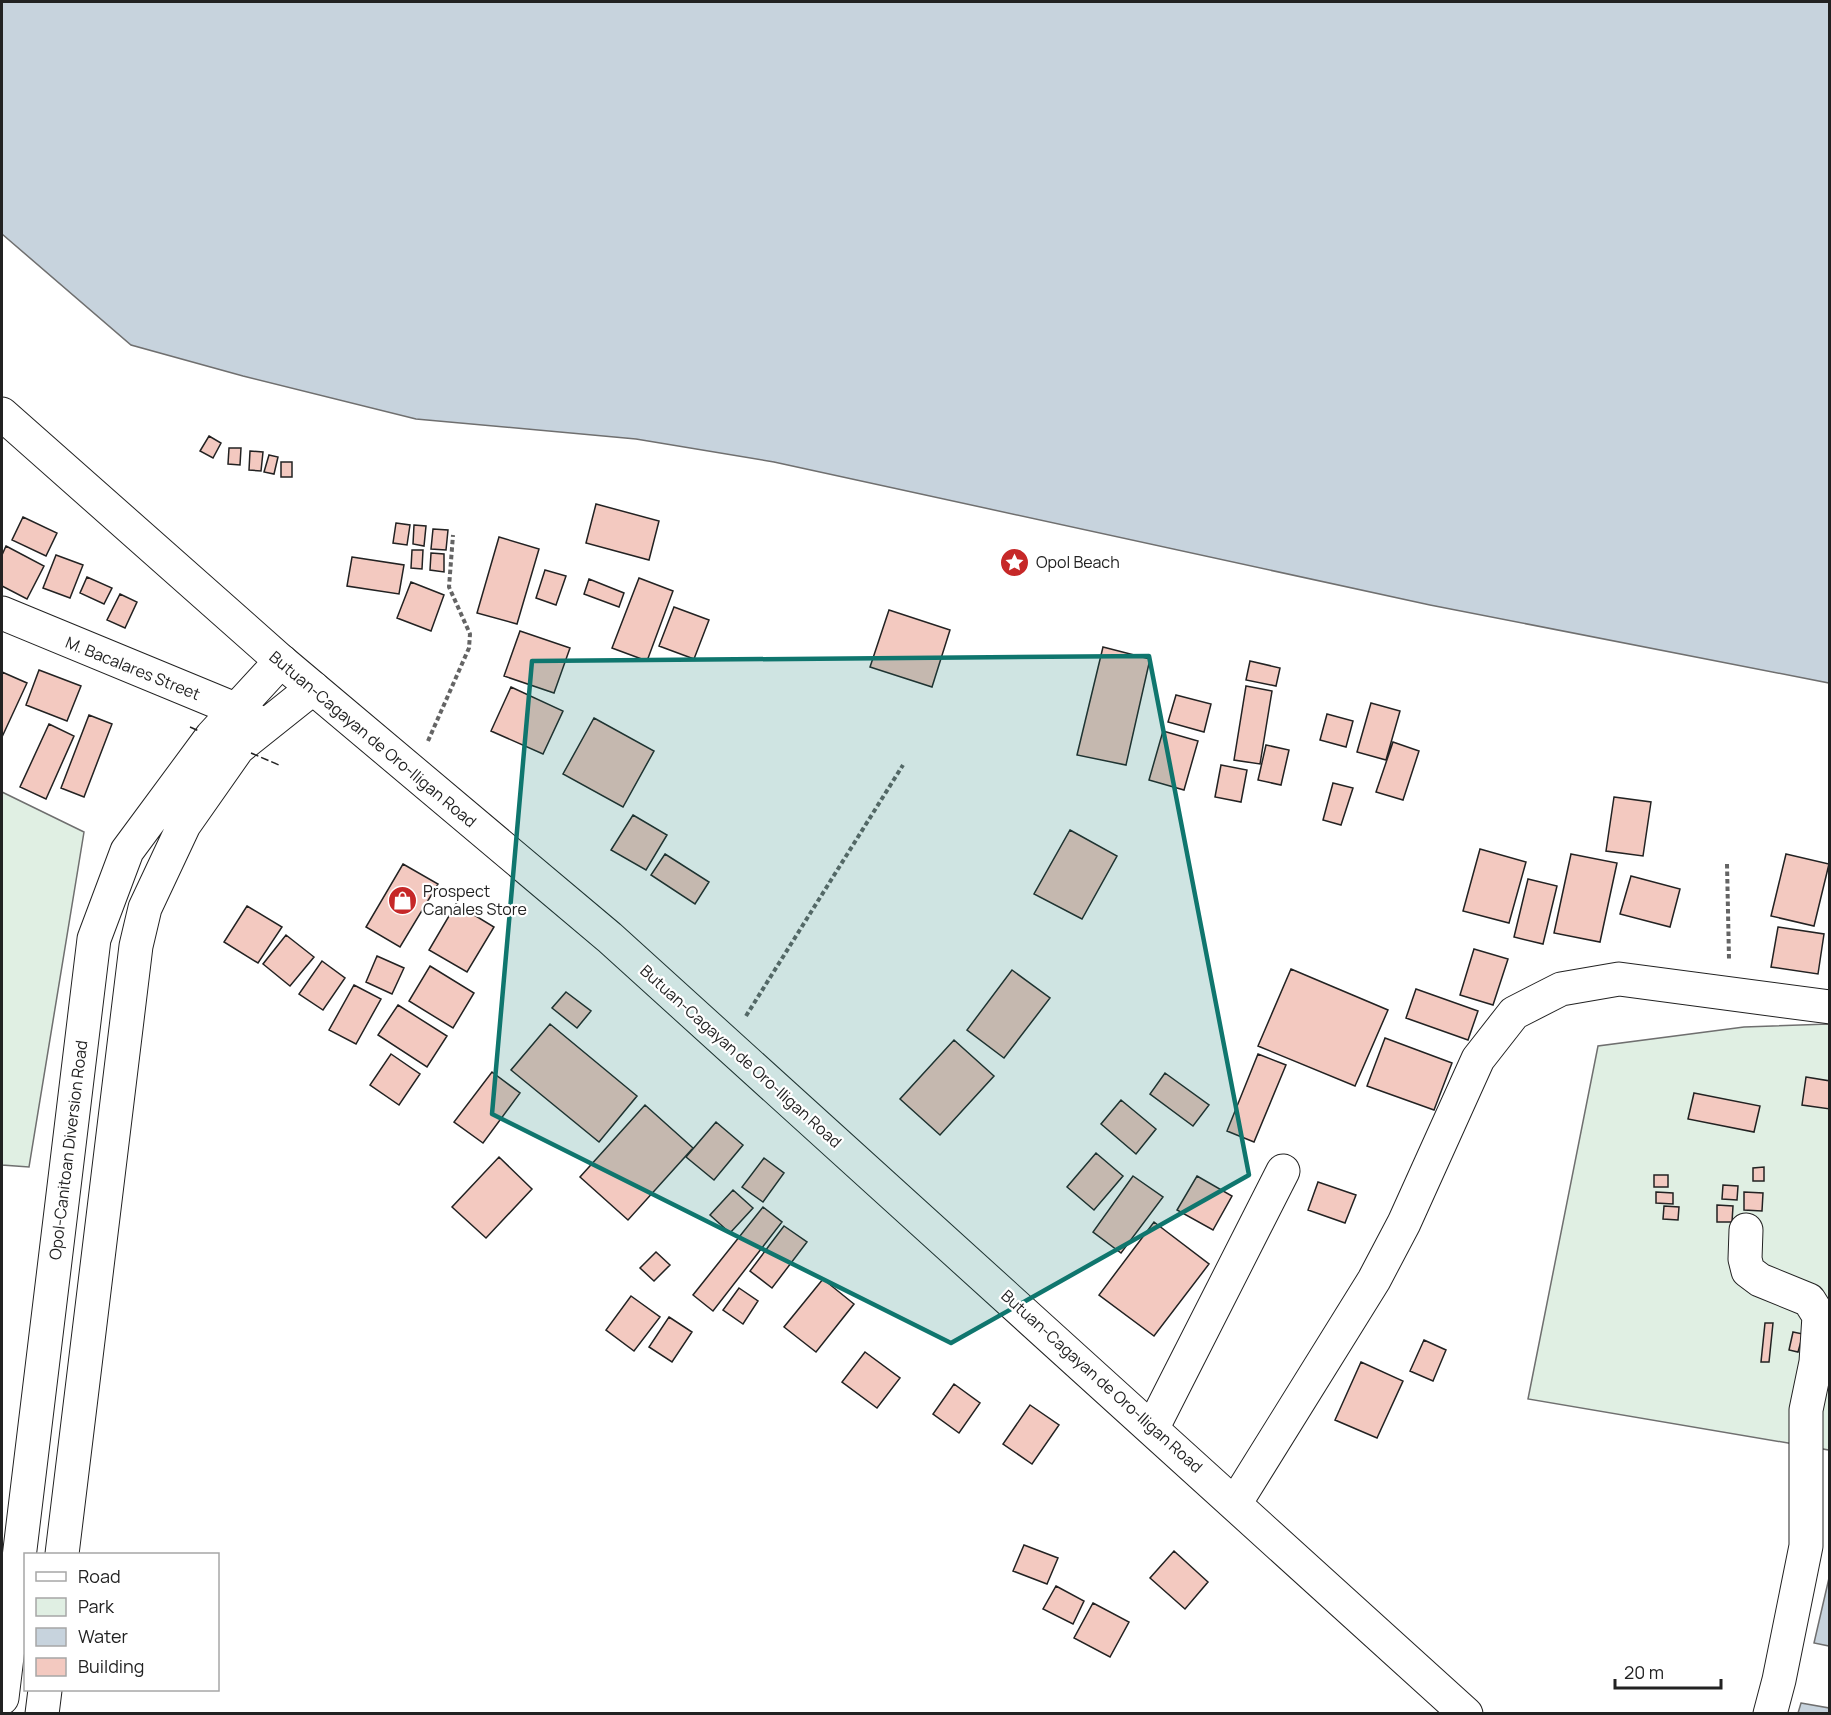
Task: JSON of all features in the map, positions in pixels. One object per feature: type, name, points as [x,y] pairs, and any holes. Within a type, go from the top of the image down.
[{"type":"main road","name":"Butuan-Cagayan de Oro-Iligan Road","points":[[2,414],[281,661],[609,937],[1236,1502],[1466,1713]]},
{"type":"main road","name":"M. Bacalares Street","points":[[2,613],[251,718]]},
{"type":"main road","name":"Opol-Canitoan Diversion Road","points":[[62,1553],[136,946],[145,908],[184,825],[238,748],[281,661]]},
{"type":"main road","name":"Opol-Canitoan Diversion Road","points":[[2,1698],[94,939],[127,850],[212,736],[313,688]]},
{"type":"main road","points":[[1236,1502],[1374,1280],[1413,1204],[1478,1059],[1514,1013],[1561,989],[1619,979],[1830,1007]]},
{"type":"main road","points":[[1153,1427],[1283,1171]]},
{"type":"main road","points":[[1746,1230],[1745,1259],[1748,1271],[1760,1280],[1809,1300],[1819,1316],[1816,1362],[1806,1410],[1806,1546],[1779,1680],[1770,1713]]},
{"type":"main road","points":[[42,1713],[45,1691]]},
{"type":"path","points":[[413,774],[469,648],[470,634],[448,587],[453,535]]},
{"type":"path","points":[[729,1045],[903,765]]},
{"type":"path","points":[[1725,993],[1731,946],[1727,864]]},
{"type":"highlighted area","points":[[1149,656],[1249,1175],[951,1343],[492,1114],[532,661]]},
{"type":"green space","points":[[2,792],[84,832],[29,1167],[2,1165]]},
{"type":"green space","points":[[1829,1024],[1829,1450],[1528,1399],[1598,1046],[1744,1027]]},
{"type":"water","points":[[2,2],[1829,2],[1829,683],[1430,605],[774,462],[636,439],[416,419],[243,376],[131,345],[2,234]]},
{"type":"water","points":[[1829,1578],[1829,1646],[1814,1643]]},
{"type":"water","points":[[1801,1703],[1829,1708],[1829,1713],[1798,1713]]},
{"type":"building","points":[[209,436],[221,443],[213,458],[200,451]]},
{"type":"building","points":[[229,448],[241,448],[240,465],[228,464]]},
{"type":"building","points":[[250,451],[263,452],[261,471],[249,470]]},
{"type":"building","points":[[269,455],[278,457],[274,474],[264,472]]},
{"type":"building","points":[[281,462],[292,462],[292,477],[281,477]]},
{"type":"building","points":[[596,504],[659,521],[649,560],[586,543]]},
{"type":"building","points":[[23,517],[57,533],[46,556],[12,540]]},
{"type":"building","points":[[396,523],[410,525],[407,545],[393,543]]},
{"type":"building","points":[[414,525],[426,526],[424,546],[413,544]]},
{"type":"building","points":[[433,529],[448,530],[446,550],[431,549]]},
{"type":"building","points":[[499,537],[539,549],[517,624],[477,613]]},
{"type":"building","points":[[6,546],[44,566],[27,599],[2,586],[2,555]]},
{"type":"building","points":[[412,550],[423,550],[422,569],[411,568]]},
{"type":"building","points":[[431,553],[444,554],[444,572],[430,570]]},
{"type":"building","points":[[56,555],[83,565],[70,598],[43,588]]},
{"type":"building","points":[[352,557],[404,565],[399,594],[347,586]]},
{"type":"building","points":[[545,570],[566,576],[556,605],[536,598]]},
{"type":"building","points":[[87,577],[112,588],[104,604],[80,593]]},
{"type":"building","points":[[639,578],[673,591],[647,661],[612,648]]},
{"type":"building","points":[[589,579],[624,593],[619,607],[584,594]]},
{"type":"building","points":[[411,582],[444,595],[431,631],[397,618]]},
{"type":"building","points":[[120,594],[137,602],[125,628],[107,620]]},
{"type":"building","points":[[674,607],[709,620],[694,659],[659,646]]},
{"type":"building","points":[[889,610],[950,630],[932,687],[870,667]]},
{"type":"building","points":[[520,631],[570,648],[554,693],[504,676]]},
{"type":"building","points":[[1103,647],[1150,659],[1126,765],[1077,755]]},
{"type":"building","points":[[1250,661],[1280,668],[1276,686],[1246,680]]},
{"type":"building","points":[[39,670],[81,686],[67,721],[26,705]]},
{"type":"building","points":[[2,672],[27,683],[2,737]]},
{"type":"building","points":[[1246,686],[1272,691],[1260,764],[1234,760]]},
{"type":"building","points":[[511,687],[563,711],[543,754],[491,731]]},
{"type":"building","points":[[1176,695],[1211,704],[1204,732],[1168,722]]},
{"type":"building","points":[[1371,703],[1400,711],[1386,760],[1357,752]]},
{"type":"building","points":[[1327,714],[1353,721],[1346,747],[1320,740]]},
{"type":"building","points":[[89,715],[112,724],[84,797],[61,788]]},
{"type":"building","points":[[594,718],[654,751],[623,807],[563,774]]},
{"type":"building","points":[[49,724],[74,736],[46,799],[20,787]]},
{"type":"building","points":[[1163,731],[1198,741],[1184,790],[1149,780]]},
{"type":"building","points":[[1393,742],[1419,751],[1403,800],[1376,792]]},
{"type":"building","points":[[1266,745],[1289,750],[1281,785],[1258,780]]},
{"type":"building","points":[[1221,765],[1247,770],[1241,802],[1215,797]]},
{"type":"building","points":[[1333,783],[1353,788],[1341,825],[1323,820]]},
{"type":"building","points":[[1614,797],[1651,802],[1643,856],[1606,851]]},
{"type":"building","points":[[633,815],[667,835],[646,870],[611,850]]},
{"type":"building","points":[[1070,830],[1117,856],[1082,919],[1034,894]]},
{"type":"building","points":[[1480,849],[1526,862],[1509,923],[1463,911]]},
{"type":"building","points":[[665,854],[709,882],[695,904],[651,875]]},
{"type":"building","points":[[1571,854],[1617,863],[1600,942],[1554,933]]},
{"type":"building","points":[[1786,854],[1829,864],[1814,926],[1771,916]]},
{"type":"building","points":[[403,864],[438,884],[400,947],[366,927]]},
{"type":"building","points":[[1631,876],[1680,889],[1670,927],[1620,914]]},
{"type":"building","points":[[1528,879],[1557,886],[1543,944],[1514,937]]},
{"type":"building","points":[[456,904],[494,927],[467,972],[429,950]]},
{"type":"building","points":[[247,906],[282,927],[258,963],[224,942]]},
{"type":"building","points":[[1778,927],[1824,934],[1818,974],[1771,967]]},
{"type":"building","points":[[286,935],[314,957],[290,986],[263,964]]},
{"type":"building","points":[[1474,949],[1508,959],[1493,1005],[1460,995]]},
{"type":"building","points":[[377,956],[404,968],[392,994],[366,982]]},
{"type":"building","points":[[322,961],[345,978],[323,1010],[299,994]]},
{"type":"building","points":[[430,966],[474,993],[453,1028],[409,1001]]},
{"type":"building","points":[[1291,969],[1388,1010],[1355,1086],[1258,1046]]},
{"type":"building","points":[[1012,970],[1050,998],[1004,1058],[967,1030]]},
{"type":"building","points":[[354,985],[381,999],[356,1044],[329,1030]]},
{"type":"building","points":[[1416,989],[1478,1011],[1468,1040],[1406,1018]]},
{"type":"building","points":[[566,992],[591,1011],[577,1028],[552,1008]]},
{"type":"building","points":[[398,1005],[447,1036],[427,1067],[378,1035]]},
{"type":"building","points":[[550,1024],[637,1096],[599,1142],[511,1070]]},
{"type":"building","points":[[1385,1038],[1452,1063],[1434,1110],[1367,1086]]},
{"type":"building","points":[[954,1040],[994,1076],[940,1135],[900,1099]]},
{"type":"building","points":[[391,1054],[420,1074],[399,1105],[370,1085]]},
{"type":"building","points":[[1258,1054],[1286,1065],[1254,1142],[1227,1131]]},
{"type":"building","points":[[492,1072],[520,1093],[483,1143],[454,1122]]},
{"type":"building","points":[[1165,1073],[1209,1105],[1193,1126],[1150,1094]]},
{"type":"building","points":[[1806,1077],[1830,1081],[1830,1109],[1802,1105]]},
{"type":"building","points":[[1694,1093],[1760,1106],[1754,1132],[1688,1119]]},
{"type":"building","points":[[1121,1100],[1156,1129],[1136,1154],[1101,1124]]},
{"type":"building","points":[[645,1105],[693,1148],[628,1220],[580,1177]]},
{"type":"building","points":[[716,1122],[743,1145],[714,1180],[686,1157]]},
{"type":"building","points":[[1096,1153],[1123,1176],[1094,1210],[1067,1187]]},
{"type":"building","points":[[499,1157],[532,1189],[486,1238],[452,1207]]},
{"type":"building","points":[[764,1158],[784,1173],[763,1202],[742,1187]]},
{"type":"building","points":[[1764,1167],[1764,1181],[1753,1181],[1753,1168]]},
{"type":"building","points":[[1654,1175],[1668,1175],[1668,1187],[1654,1187]]},
{"type":"building","points":[[1133,1176],[1163,1197],[1121,1253],[1093,1232]]},
{"type":"building","points":[[1197,1176],[1232,1196],[1213,1230],[1177,1210]]},
{"type":"building","points":[[1318,1182],[1356,1195],[1345,1223],[1308,1210]]},
{"type":"building","points":[[1723,1185],[1738,1186],[1737,1200],[1722,1199]]},
{"type":"building","points":[[733,1190],[753,1208],[730,1233],[710,1215]]},
{"type":"building","points":[[1656,1192],[1673,1193],[1673,1204],[1656,1203]]},
{"type":"building","points":[[1744,1192],[1763,1193],[1762,1211],[1744,1210]]},
{"type":"building","points":[[1717,1205],[1733,1206],[1732,1222],[1717,1222]]},
{"type":"building","points":[[1664,1206],[1679,1207],[1678,1220],[1663,1219]]},
{"type":"building","points":[[763,1207],[782,1222],[713,1311],[693,1295]]},
{"type":"building","points":[[1154,1222],[1209,1264],[1154,1336],[1099,1295]]},
{"type":"building","points":[[784,1226],[807,1242],[772,1288],[750,1271]]},
{"type":"building","points":[[656,1252],[670,1265],[654,1281],[640,1268]]},
{"type":"building","points":[[823,1279],[854,1304],[816,1352],[784,1327]]},
{"type":"building","points":[[739,1288],[758,1301],[743,1324],[723,1310]]},
{"type":"building","points":[[631,1296],[660,1317],[634,1351],[606,1330]]},
{"type":"building","points":[[669,1317],[692,1332],[672,1362],[649,1347]]},
{"type":"building","points":[[1765,1323],[1773,1323],[1769,1362],[1761,1362]]},
{"type":"building","points":[[1793,1332],[1803,1334],[1798,1352],[1789,1350]]},
{"type":"building","points":[[1424,1340],[1446,1350],[1433,1381],[1410,1371]]},
{"type":"building","points":[[865,1352],[900,1378],[877,1408],[842,1382]]},
{"type":"building","points":[[1361,1362],[1403,1381],[1377,1438],[1335,1420]]},
{"type":"building","points":[[954,1384],[980,1403],[959,1433],[933,1414]]},
{"type":"building","points":[[1030,1405],[1059,1425],[1032,1464],[1003,1444]]},
{"type":"building","points":[[1024,1545],[1058,1558],[1047,1584],[1013,1571]]},
{"type":"building","points":[[1174,1551],[1208,1582],[1185,1609],[1150,1578]]},
{"type":"building","points":[[1056,1586],[1084,1601],[1073,1624],[1043,1609]]},
{"type":"building","points":[[1093,1603],[1129,1622],[1110,1657],[1074,1638]]},
{"type":"fence","points":[[190,727],[199,731]]},
{"type":"fence","points":[[251,753],[279,765]]},
{"type":"place","name":"Opol Beach","points":[[1015,562]]},
{"type":"place","name":"Prospect Canales Store","points":[[402,900]]}]
